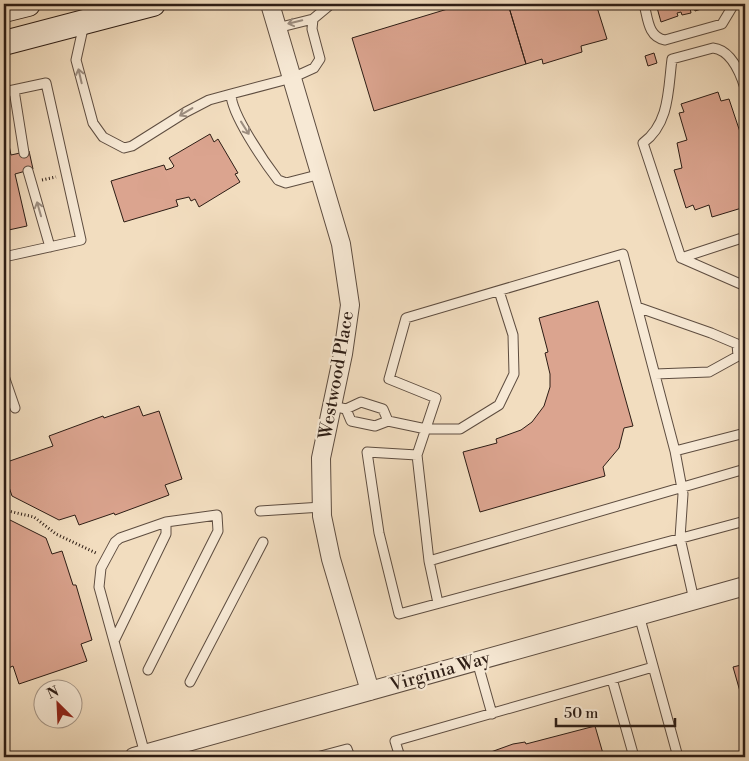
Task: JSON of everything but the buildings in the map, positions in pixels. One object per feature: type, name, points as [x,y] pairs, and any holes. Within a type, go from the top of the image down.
[{"type":"main road","points":[[4,10],[28,4]]},
{"type":"main road","points":[[4,43],[153,4]]},
{"type":"street","name":"Westwood Place","points":[[270,4],[342,244],[350,305],[339,408],[321,458],[322,507],[332,559],[370,691]]},
{"type":"street","name":"Virginia Way","points":[[140,756],[745,586]]},
{"type":"lane","points":[[277,28],[313,19],[331,4]]},
{"type":"lane","points":[[644,4],[652,35],[665,40],[722,24],[734,4]]},
{"type":"lane","points":[[84,23],[77,50],[82,84],[98,131],[116,145],[124,148],[132,146],[209,100],[292,78],[314,68],[320,59],[312,29],[313,19]]},
{"type":"lane","points":[[745,88],[730,58],[719,49],[713,48],[672,60],[663,119],[643,143],[681,258],[745,286]]},
{"type":"lane","points":[[4,92],[46,82],[81,240],[4,257]]},
{"type":"lane","points":[[14,90],[24,153]]},
{"type":"lane","points":[[231,94],[231,102],[237,115],[278,180],[286,183],[321,174]]},
{"type":"lane","points":[[28,170],[50,247]]},
{"type":"lane","points":[[681,258],[745,238]]},
{"type":"lane","points":[[438,603],[429,561],[417,456],[436,398],[389,379],[406,318],[623,254],[675,450],[682,486],[680,538],[694,600]]},
{"type":"lane","points":[[388,421],[383,409],[361,402],[339,408],[351,421],[375,426],[388,421],[426,429],[460,429],[499,405],[514,374],[513,335],[499,290]]},
{"type":"lane","points":[[637,307],[737,344],[738,356],[710,372],[655,374]]},
{"type":"lane","points":[[4,376],[15,408]]},
{"type":"lane","points":[[675,450],[745,433]]},
{"type":"lane","points":[[417,456],[366,452],[379,533],[399,614],[745,520]]},
{"type":"lane","points":[[429,561],[745,469]]},
{"type":"lane","points":[[260,511],[322,507]]},
{"type":"lane","points":[[140,756],[115,639],[98,581],[106,558],[120,538],[166,522],[217,515],[218,531],[148,670]]},
{"type":"lane","points":[[115,639],[166,534],[166,522]]},
{"type":"lane","points":[[190,682],[263,542]]},
{"type":"lane","points":[[639,615],[678,757]]},
{"type":"lane","points":[[477,661],[492,714]]},
{"type":"lane","points":[[400,757],[395,741],[653,667]]},
{"type":"lane","points":[[612,679],[634,757]]},
{"type":"lane","points":[[317,757],[347,749],[350,757]]},
{"type":"path","points":[[32,183],[66,175]]},
{"type":"path","points":[[4,510],[34,517],[56,534],[106,558]]}]
